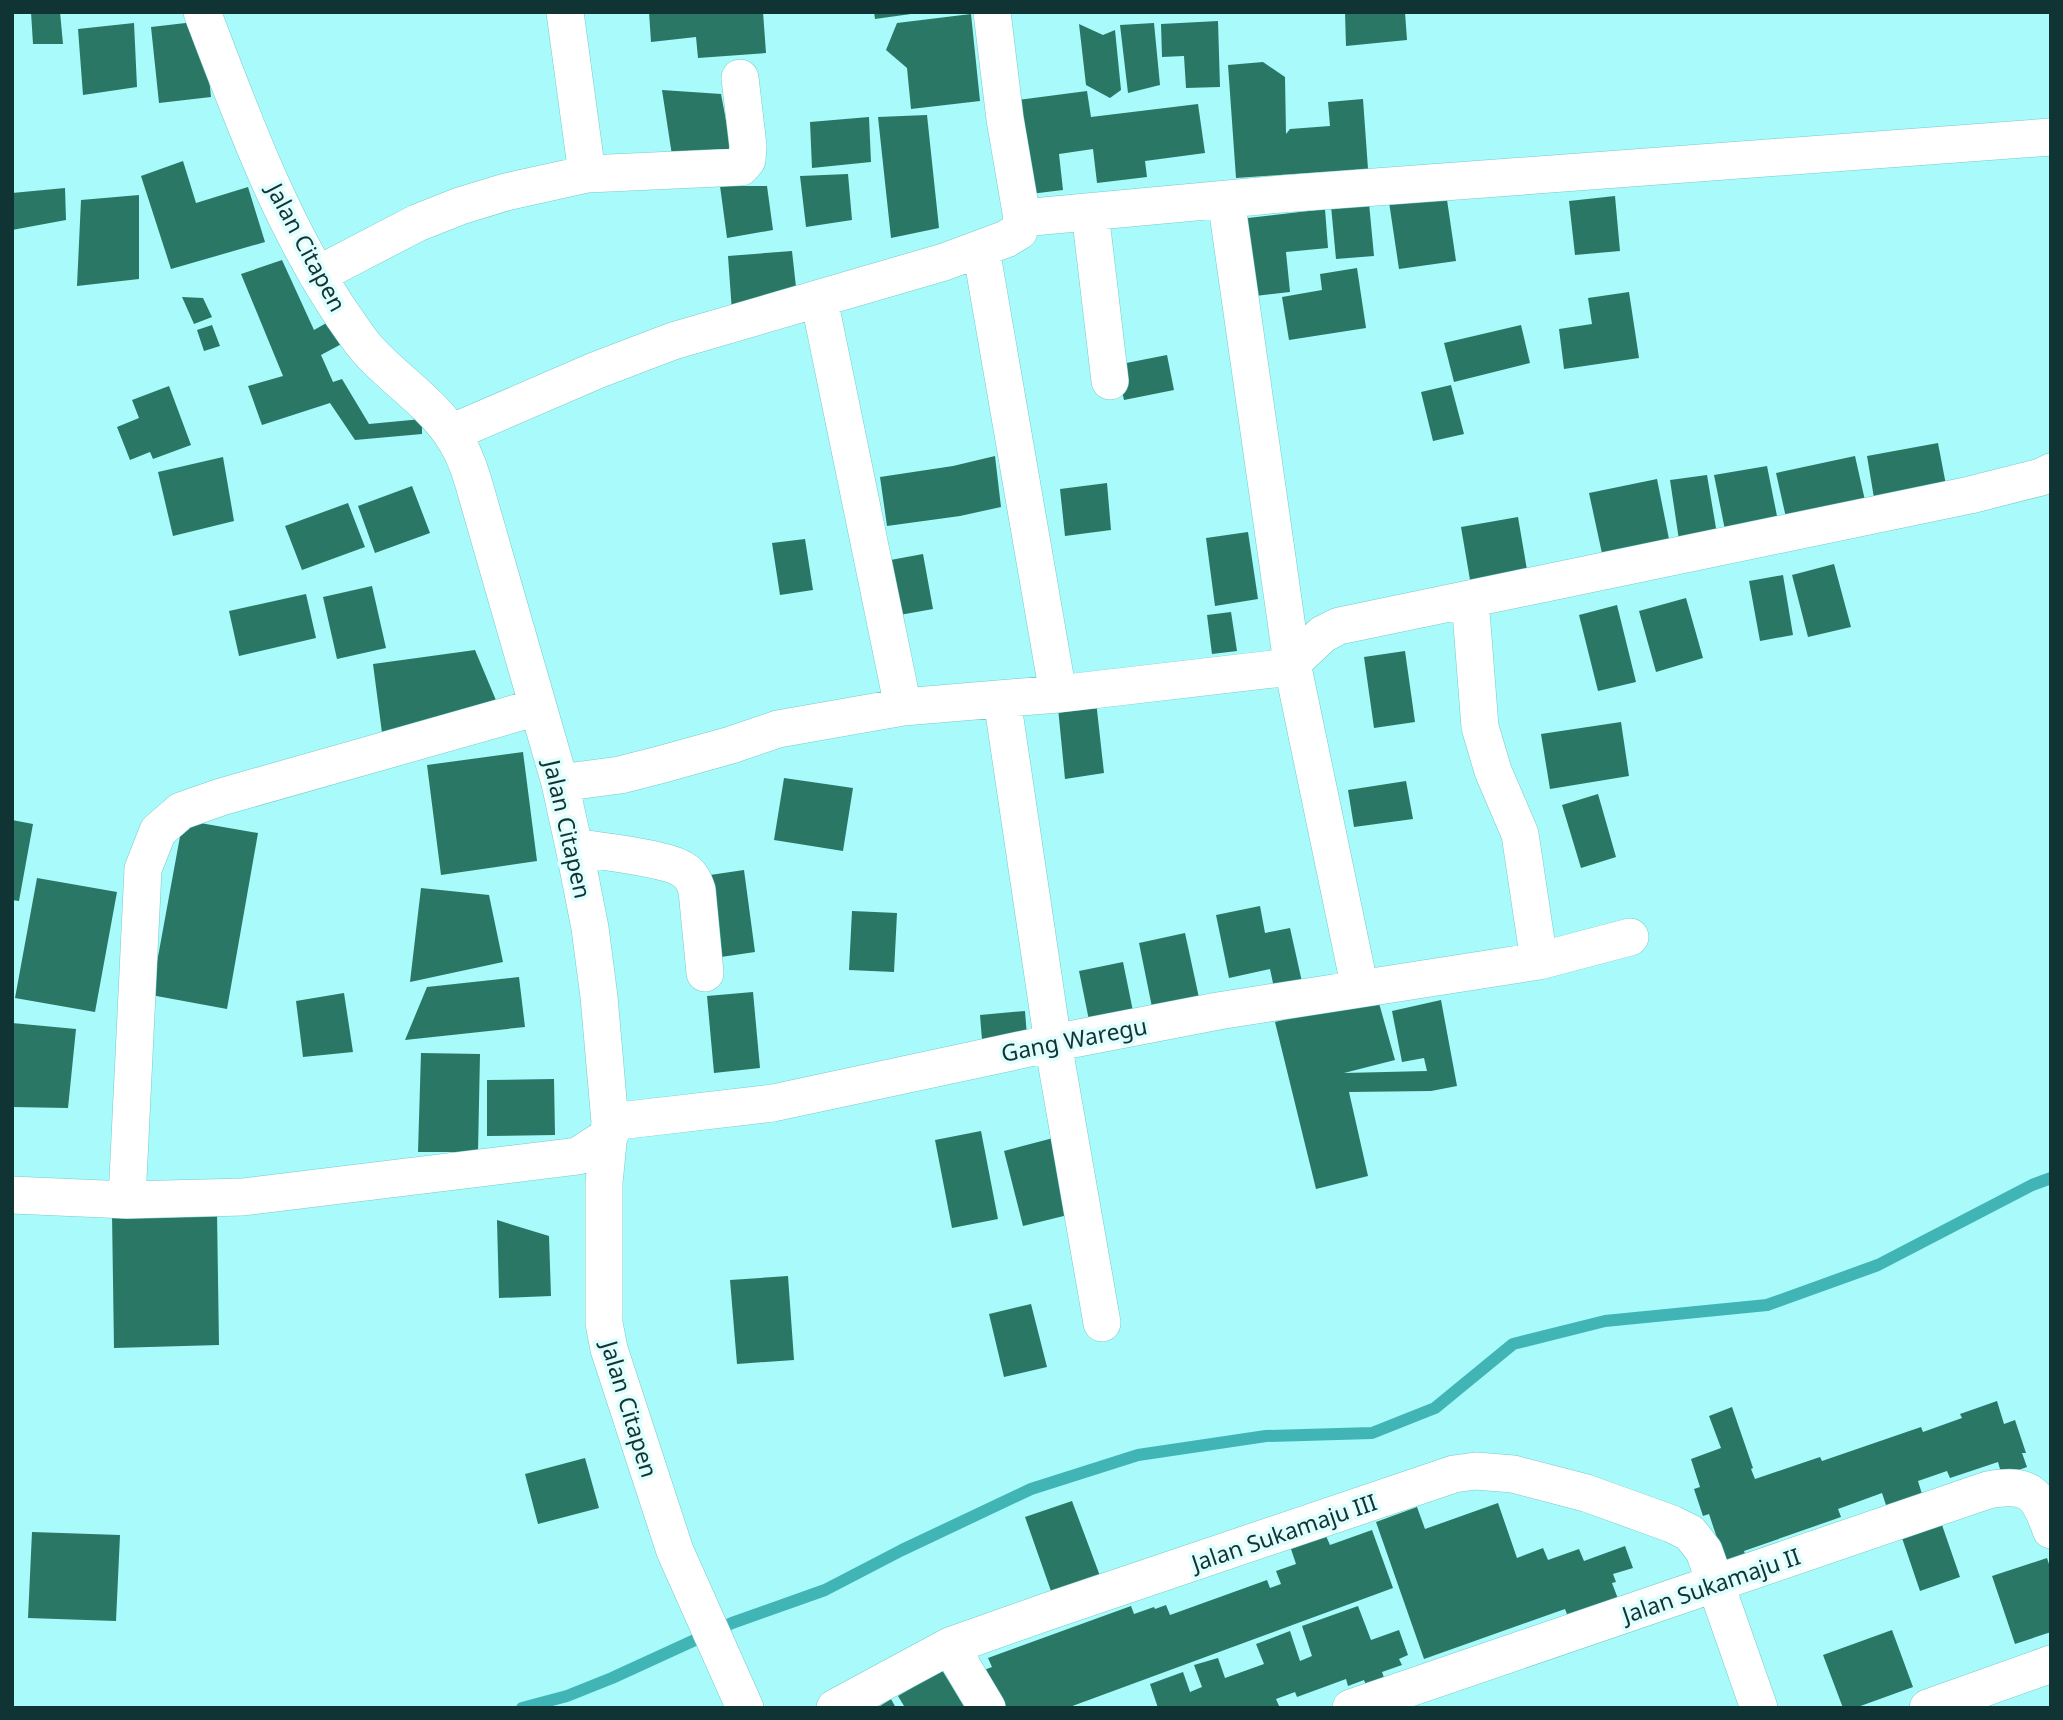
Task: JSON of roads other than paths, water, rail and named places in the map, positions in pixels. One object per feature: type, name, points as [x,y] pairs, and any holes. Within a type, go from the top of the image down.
[{"type":"street","name":"Jalan Citapen","points":[[202,12],[235,99],[284,214],[317,275],[369,350],[427,404],[451,433],[474,481],[560,783],[590,928],[599,997],[610,1129],[604,1183],[604,1314],[609,1349],[676,1551],[745,1708]]},
{"type":"street","points":[[565,12],[587,174]]},
{"type":"street","points":[[451,433],[597,370],[673,341],[944,262],[1016,234],[1022,226],[1022,218],[1005,119],[992,12]]},
{"type":"street","points":[[317,275],[417,223],[506,192],[587,174],[741,167],[747,160],[748,146],[740,78]]},
{"type":"street","points":[[1022,218],[1226,199],[2051,137]]},
{"type":"street","points":[[1226,199],[1292,663],[1360,989]]},
{"type":"street","points":[[1090,212],[1110,382]]},
{"type":"street","points":[[981,249],[1058,694]]},
{"type":"street","points":[[819,299],[903,707]]},
{"type":"street","points":[[560,783],[620,775],[731,745],[778,729],[903,707],[1058,694],[1273,669],[1292,663],[1323,634],[1339,626],[1969,495],[2041,477],[2051,472]]},
{"type":"street","points":[[1470,599],[1480,727],[1493,771],[1520,834],[1539,961]]},
{"type":"street","points":[[1002,699],[1053,1043],[1102,1323]]},
{"type":"street","points":[[127,1200],[143,869],[159,831],[181,811],[222,797],[538,708]]},
{"type":"street","points":[[575,846],[665,862],[681,867],[694,879],[705,973]]},
{"type":"street","name":"Gang Waregu","points":[[610,1129],[773,1103],[1218,1011],[1539,961],[1630,937]]},
{"type":"street","points":[[12,1195],[127,1200],[243,1197],[578,1156],[610,1129]]},
{"type":"street","name":"Jalan Sukamaju III","points":[[835,1708],[950,1646],[1454,1474],[1476,1471],[1513,1474],[1586,1493],[1690,1533],[1704,1551],[1759,1708]]},
{"type":"street","name":"Jalan Sukamaju II","points":[[1351,1708],[1988,1490],[2019,1488],[2031,1493],[2039,1501],[2051,1530]]},
{"type":"street","points":[[950,1646],[987,1708]]},
{"type":"street","points":[[1931,1707],[2051,1664]]},
{"type":"waterway","points":[[522,1708],[567,1696],[732,1623],[825,1590],[1031,1489],[1138,1455],[1266,1436],[1372,1433],[1435,1408],[1513,1344],[1605,1321],[1767,1305],[1878,1265],[2032,1185],[2051,1178]]}]
